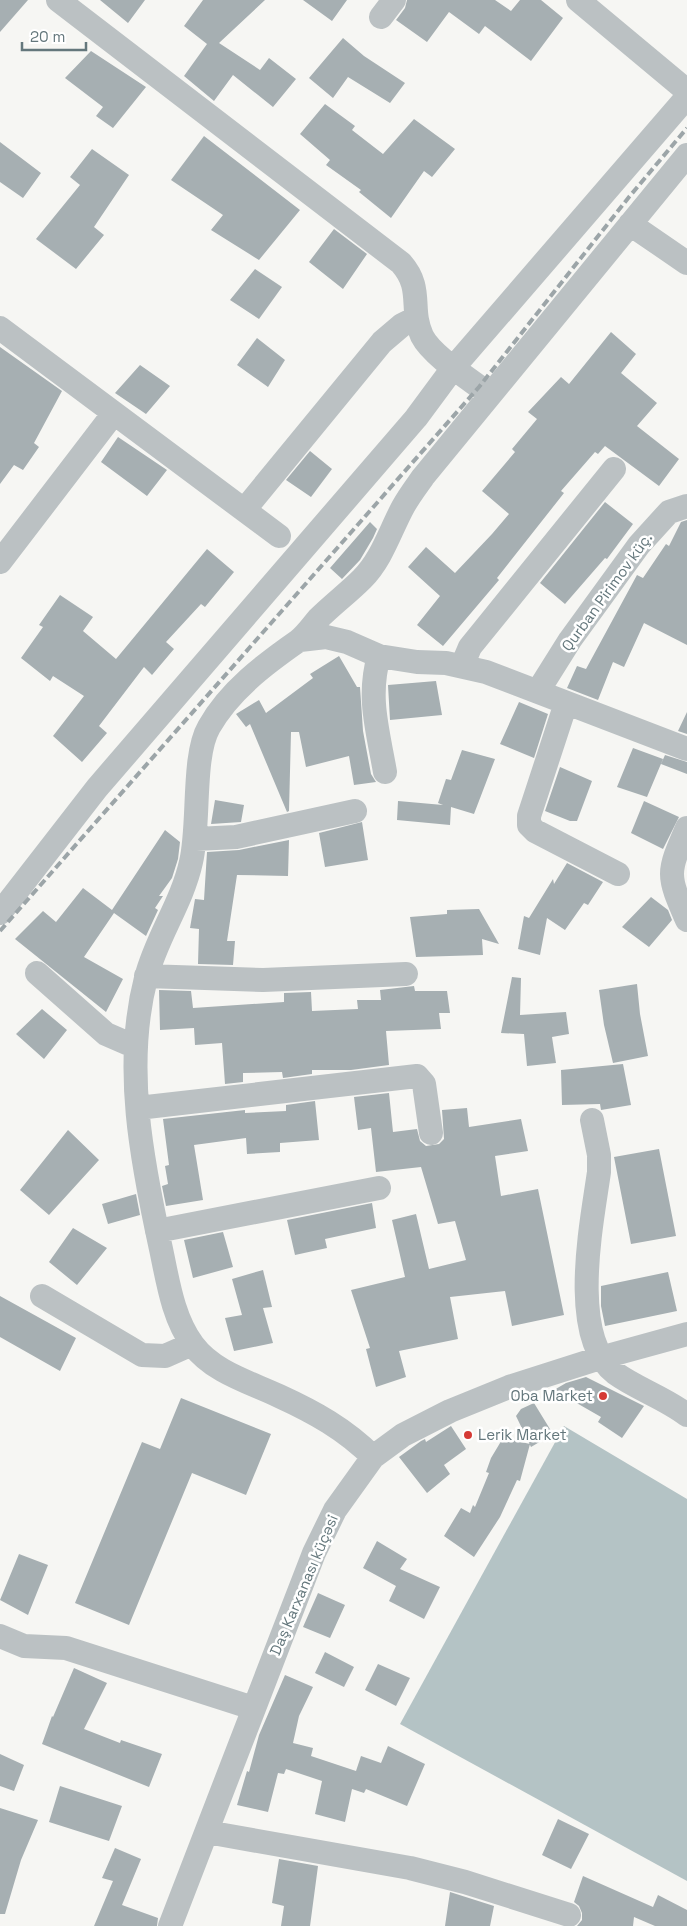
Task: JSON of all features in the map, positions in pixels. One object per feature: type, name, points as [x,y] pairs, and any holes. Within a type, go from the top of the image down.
[{"type":"street","points":[[58,0],[401,263],[410,274],[416,292],[416,318],[423,337],[453,368],[489,394]]},
{"type":"street","points":[[578,0],[687,91]]},
{"type":"street","points":[[0,912],[97,788],[416,418],[453,368],[687,97]]},
{"type":"street","points":[[373,1457],[353,1437],[333,1423],[224,1371],[205,1358],[192,1344],[179,1320],[170,1294],[157,1231],[138,1108],[136,1047],[146,976],[179,900],[191,864],[196,839],[201,748],[208,728],[231,697],[280,651],[300,640],[318,619],[363,578],[378,557],[402,508],[423,477],[489,394],[687,155]]},
{"type":"street","points":[[630,224],[687,263]]},
{"type":"street","points":[[245,509],[382,342],[402,325],[416,318]]},
{"type":"street","points":[[0,328],[245,509],[278,536]]},
{"type":"street","points":[[0,562],[114,413]]},
{"type":"street","points":[[462,666],[470,647],[614,469]]},
{"type":"street","name":"Qurban Pirimov küç.","points":[[538,691],[619,570],[663,518],[685,500]]},
{"type":"street","points":[[300,640],[326,637],[347,642],[379,656],[462,666],[538,691],[687,749]]},
{"type":"street","points":[[379,656],[373,677],[372,695],[385,772]]},
{"type":"street","points":[[566,703],[529,816],[529,825],[535,831],[618,874]]},
{"type":"street","points":[[196,839],[254,834],[355,811]]},
{"type":"street","points":[[687,828],[673,860],[671,873],[672,886],[687,920]]},
{"type":"street","points":[[37,973],[106,1034],[136,1047]]},
{"type":"street","points":[[146,976],[263,980],[406,974]]},
{"type":"street","points":[[138,1108],[417,1076],[424,1084],[431,1134]]},
{"type":"street","points":[[592,1120],[599,1155],[599,1172],[586,1284],[588,1313],[600,1358],[614,1372],[687,1415]]},
{"type":"street","points":[[157,1231],[379,1188]]},
{"type":"street","points":[[42,1296],[142,1355],[165,1356],[192,1344]]},
{"type":"street","name":"Daş Karxanası küçəsi","points":[[170,1926],[314,1553],[335,1510],[373,1457],[403,1436],[450,1411],[509,1387],[600,1358],[687,1334]]},
{"type":"street","points":[[0,1636],[24,1646],[66,1648],[254,1708]]},
{"type":"street","points":[[206,1832],[410,1868],[465,1882],[569,1915]]},
{"type":"shaded area","points":[[564,1426],[687,1499],[687,1881],[400,1724]]},
{"type":"building","points":[[0,0],[28,0],[0,32]]},
{"type":"building","points":[[100,0],[145,0],[128,23]]},
{"type":"building","points":[[203,0],[265,0],[219,43],[260,70],[269,58],[296,79],[273,107],[233,75],[214,101],[184,76],[207,44],[184,26]]},
{"type":"building","points":[[303,0],[347,0],[332,21]]},
{"type":"building","points":[[407,0],[495,0],[511,11],[520,0],[541,0],[563,18],[531,61],[485,26],[479,34],[449,12],[427,42],[396,20],[405,8]]},
{"type":"building","points":[[343,38],[364,56],[405,83],[390,103],[348,77],[333,98],[309,78]]},
{"type":"building","points":[[91,51],[146,87],[113,128],[96,116],[103,107],[65,78]]},
{"type":"building","points":[[325,104],[355,126],[352,130],[383,154],[414,119],[455,149],[432,177],[424,171],[391,218],[359,192],[361,190],[326,165],[330,160],[300,134]]},
{"type":"building","points":[[204,136],[300,210],[259,260],[211,230],[223,215],[171,180]]},
{"type":"building","points":[[0,142],[41,173],[23,198],[0,182]]},
{"type":"building","points":[[92,149],[129,175],[94,227],[104,235],[76,269],[36,239],[80,185],[70,177]]},
{"type":"building","points":[[334,229],[367,254],[343,289],[309,262]]},
{"type":"building","points":[[255,269],[282,287],[259,319],[230,300]]},
{"type":"building","points":[[611,332],[636,354],[621,373],[657,403],[637,426],[679,459],[659,486],[605,446],[598,454],[595,452],[561,491],[564,493],[497,578],[499,580],[443,646],[417,625],[440,596],[408,567],[426,547],[455,573],[492,534],[509,514],[482,491],[515,452],[512,449],[537,419],[528,412],[561,377],[569,384]]},
{"type":"building","points":[[257,338],[285,360],[268,387],[237,365]]},
{"type":"building","points":[[0,347],[62,391],[34,443],[39,447],[23,470],[14,465],[0,484]]},
{"type":"building","points":[[140,365],[170,386],[146,414],[115,393]]},
{"type":"building","points":[[118,437],[167,470],[147,496],[101,462]]},
{"type":"building","points":[[310,451],[332,469],[311,497],[286,480]]},
{"type":"building","points":[[605,502],[633,524],[607,559],[605,558],[565,604],[540,583]]},
{"type":"building","points":[[687,520],[687,645],[644,623],[624,667],[613,662],[598,700],[567,688],[577,666],[586,669],[637,575],[643,578],[666,544],[669,546],[681,522]]},
{"type":"building","points":[[370,522],[377,529],[373,538],[360,560],[342,579],[330,568]]},
{"type":"building","points":[[207,549],[234,572],[205,607],[201,604],[166,642],[174,649],[152,675],[144,667],[99,726],[107,733],[82,762],[53,736],[84,696],[53,676],[50,681],[21,658],[43,627],[39,625],[60,595],[93,617],[83,631],[116,659]]},
{"type":"building","points":[[339,656],[357,687],[360,687],[363,731],[371,774],[376,782],[354,785],[349,756],[306,767],[299,732],[291,732],[289,811],[287,812],[250,724],[246,727],[236,714],[259,700],[266,713],[313,678],[310,674]]},
{"type":"building","points":[[436,681],[442,715],[390,720],[388,685]]},
{"type":"building","points":[[519,702],[548,714],[534,758],[500,744]]},
{"type":"building","points":[[687,712],[687,734],[678,731]]},
{"type":"building","points":[[633,748],[663,759],[647,797],[617,787]]},
{"type":"building","points":[[462,750],[495,759],[474,814],[451,807],[450,825],[397,820],[398,801],[443,805],[438,803],[446,779],[451,780]]},
{"type":"building","points":[[665,755],[687,762],[687,774],[661,764]]},
{"type":"building","points":[[560,767],[592,781],[577,821],[570,821],[545,811]]},
{"type":"building","points":[[215,800],[244,805],[241,822],[211,824]]},
{"type":"building","points":[[644,801],[679,817],[663,849],[631,833]]},
{"type":"building","points":[[362,822],[368,860],[325,867],[319,833]]},
{"type":"building","points":[[165,830],[180,842],[178,859],[172,878],[159,896],[163,896],[155,908],[158,910],[146,936],[114,913],[84,957],[123,979],[106,1012],[15,939],[43,911],[56,922],[83,888],[112,910]]},
{"type":"building","points":[[289,840],[288,876],[237,875],[227,941],[235,941],[233,965],[198,964],[199,929],[190,928],[195,899],[204,900],[207,852],[239,850]]},
{"type":"building","points":[[567,863],[603,882],[588,905],[584,903],[565,930],[547,918],[540,955],[518,949],[524,916],[529,918],[553,879],[554,884]]},
{"type":"building","points":[[651,897],[668,910],[672,920],[649,947],[622,927]]},
{"type":"building","points":[[479,909],[499,944],[482,939],[483,955],[416,957],[410,917],[447,914],[447,910]]},
{"type":"building","points":[[512,977],[521,978],[520,1015],[566,1012],[569,1034],[552,1037],[556,1063],[527,1066],[524,1034],[501,1033]]},
{"type":"building","points":[[637,984],[640,1014],[648,1056],[613,1063],[604,1025],[599,990]]},
{"type":"building","points":[[414,986],[415,991],[447,991],[450,1013],[439,1013],[441,1029],[386,1031],[389,1065],[351,1070],[312,1070],[312,1074],[283,1078],[282,1072],[243,1073],[243,1082],[225,1084],[222,1043],[195,1045],[194,1028],[160,1030],[159,990],[191,991],[193,1008],[284,1002],[284,993],[311,992],[312,1011],[358,1009],[357,1000],[381,1000],[380,990]]},
{"type":"building","points":[[42,1009],[67,1030],[44,1059],[16,1034]]},
{"type":"building","points":[[623,1064],[631,1105],[601,1110],[600,1104],[562,1105],[561,1070]]},
{"type":"building","points":[[389,1093],[393,1132],[417,1129],[420,1141],[426,1146],[439,1144],[444,1139],[442,1110],[467,1108],[469,1127],[521,1119],[528,1151],[495,1156],[501,1196],[538,1189],[564,1315],[512,1326],[505,1291],[450,1297],[458,1339],[399,1351],[406,1377],[376,1387],[366,1349],[370,1348],[351,1290],[405,1277],[392,1220],[416,1214],[429,1269],[466,1260],[455,1221],[438,1224],[421,1167],[376,1172],[371,1128],[358,1130],[354,1097]]},
{"type":"building","points":[[315,1101],[319,1140],[280,1143],[280,1152],[247,1154],[246,1138],[194,1145],[203,1200],[166,1206],[162,1186],[168,1184],[165,1166],[169,1165],[163,1119],[245,1110],[245,1113],[286,1111],[286,1105]]},
{"type":"building","points":[[68,1130],[99,1160],[49,1215],[20,1190]]},
{"type":"building","points":[[659,1149],[676,1236],[631,1244],[614,1157]]},
{"type":"building","points":[[136,1194],[140,1215],[108,1224],[102,1204]]},
{"type":"building","points":[[372,1203],[376,1228],[325,1239],[327,1248],[295,1255],[287,1220]]},
{"type":"building","points":[[73,1228],[107,1248],[77,1285],[49,1262]]},
{"type":"building","points":[[223,1232],[233,1267],[193,1278],[184,1240]]},
{"type":"building","points":[[263,1270],[272,1307],[263,1308],[273,1343],[234,1351],[225,1318],[242,1315],[232,1279]]},
{"type":"building","points":[[668,1272],[677,1311],[605,1326],[601,1306],[601,1286]]},
{"type":"building","points":[[0,1296],[76,1338],[60,1371],[0,1337]]},
{"type":"building","points":[[586,1377],[644,1406],[622,1438],[598,1422],[601,1417],[554,1390],[566,1383]]},
{"type":"building","points":[[181,1398],[271,1434],[246,1495],[192,1473],[129,1625],[75,1603],[142,1442],[160,1449]]},
{"type":"building","points":[[534,1403],[553,1434],[531,1447],[516,1416],[521,1409]]},
{"type":"building","points":[[451,1426],[466,1449],[444,1465],[450,1474],[427,1493],[399,1457],[421,1441],[425,1439],[426,1442]]},
{"type":"building","points":[[503,1438],[530,1444],[520,1481],[517,1480],[500,1517],[474,1557],[444,1536],[461,1508],[470,1513],[473,1505],[475,1507],[489,1473],[486,1472],[491,1458]]},
{"type":"building","points":[[377,1541],[407,1559],[400,1569],[440,1587],[424,1619],[389,1601],[396,1586],[363,1568]]},
{"type":"building","points":[[19,1554],[48,1565],[28,1615],[0,1600]]},
{"type":"building","points":[[318,1593],[345,1605],[330,1638],[303,1627]]},
{"type":"building","points":[[325,1652],[354,1667],[344,1687],[315,1673]]},
{"type":"building","points":[[378,1664],[410,1678],[396,1706],[365,1690]]},
{"type":"building","points":[[74,1668],[107,1683],[84,1729],[120,1743],[121,1740],[162,1754],[149,1787],[42,1744],[52,1716]]},
{"type":"building","points":[[285,1675],[313,1687],[299,1716],[293,1743],[313,1748],[311,1756],[356,1771],[361,1756],[381,1763],[388,1746],[425,1764],[407,1806],[366,1789],[364,1793],[352,1789],[345,1822],[315,1814],[322,1781],[286,1769],[284,1774],[278,1773],[268,1812],[237,1805],[247,1771],[249,1772],[259,1735]]},
{"type":"building","points":[[0,1754],[24,1765],[14,1791],[0,1786]]},
{"type":"building","points":[[60,1786],[122,1806],[109,1841],[49,1822]]},
{"type":"building","points":[[0,1808],[38,1820],[21,1860],[5,1914],[0,1914]]},
{"type":"building","points":[[558,1819],[589,1834],[571,1869],[542,1855]]},
{"type":"building","points":[[115,1848],[141,1859],[122,1905],[158,1918],[157,1926],[94,1926],[113,1881],[102,1878]]},
{"type":"building","points":[[279,1859],[318,1866],[310,1926],[281,1926],[284,1906],[272,1903]]},
{"type":"building","points":[[583,1876],[653,1907],[658,1895],[687,1910],[687,1926],[655,1926],[634,1917],[633,1926],[577,1926],[582,1920],[582,1913],[579,1906],[574,1902]]},
{"type":"building","points":[[450,1892],[494,1906],[490,1926],[445,1926]]},
{"type":"railway","points":[[0,931],[479,387],[629,197],[687,128]]},
{"type":"place","name":"Oba Market","points":[[603,1396]]},
{"type":"place","name":"Lerik Market","points":[[468,1435]]}]
